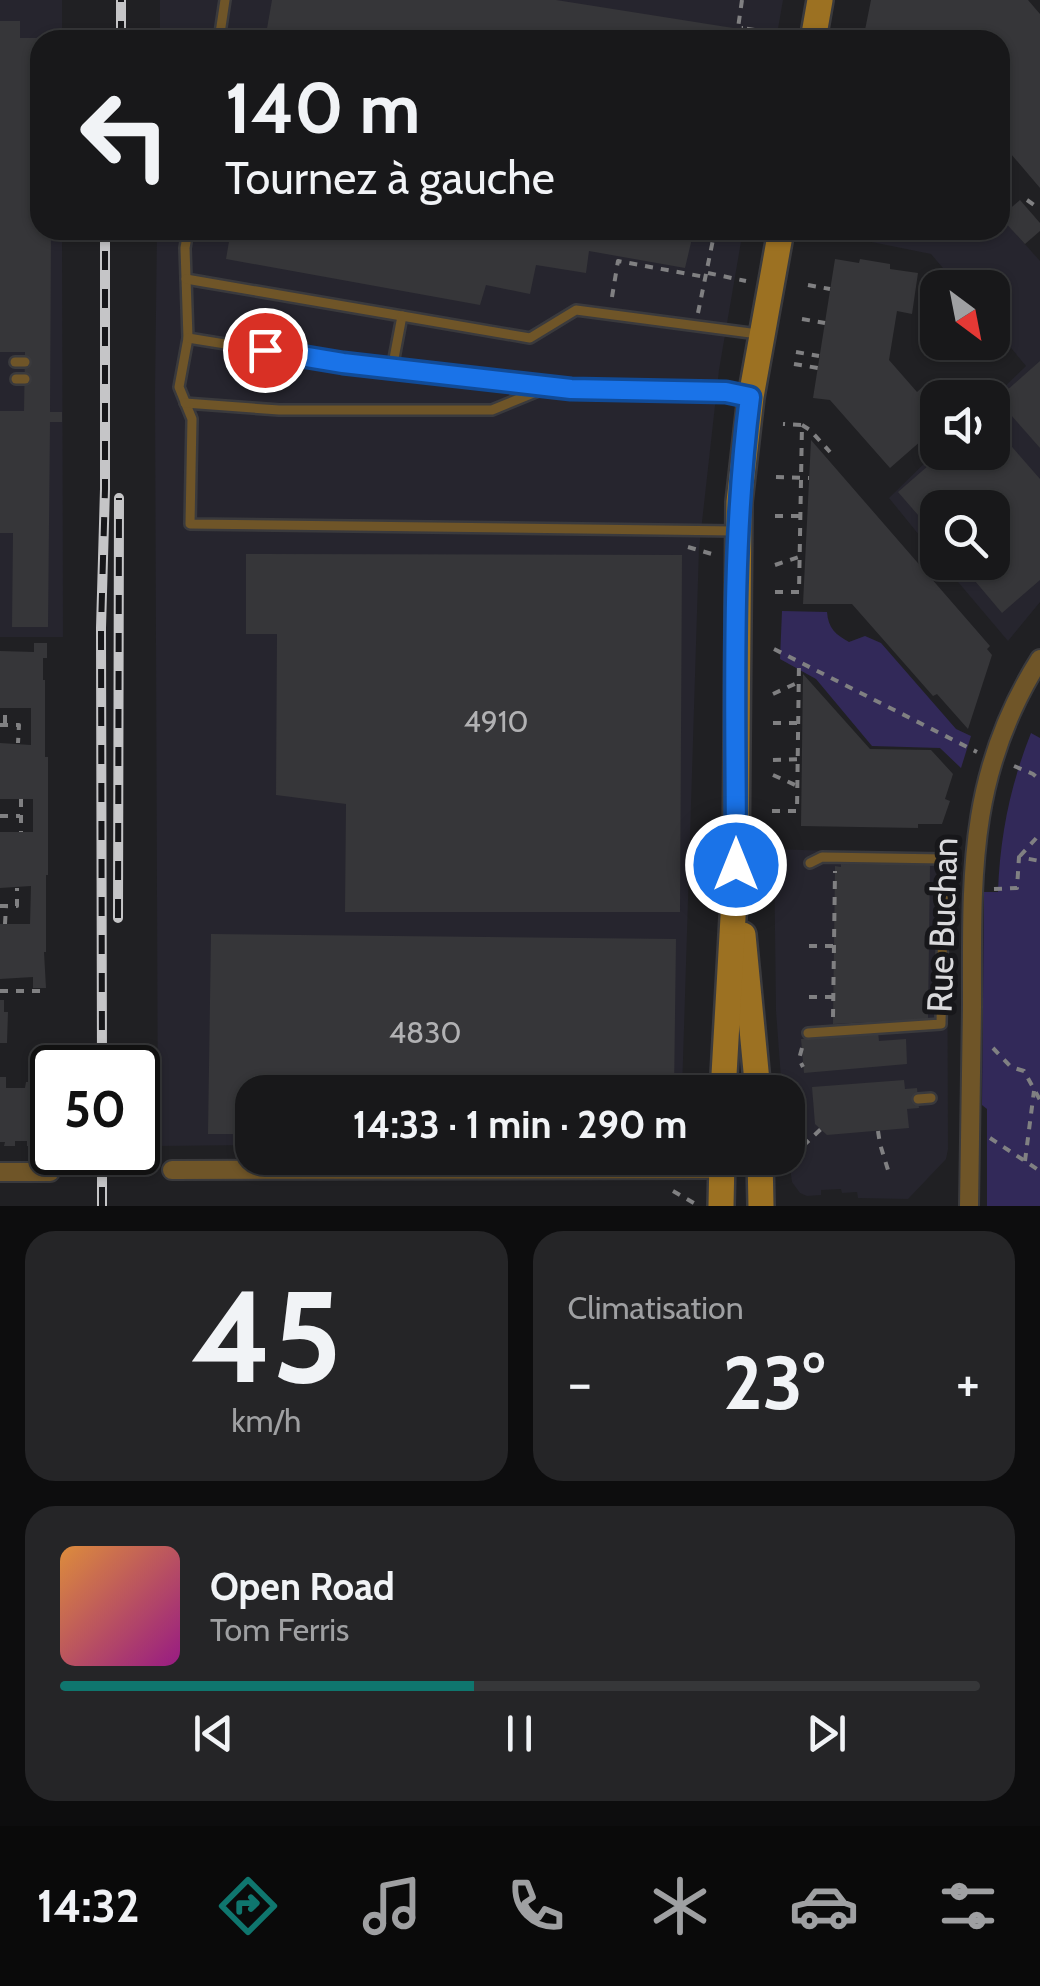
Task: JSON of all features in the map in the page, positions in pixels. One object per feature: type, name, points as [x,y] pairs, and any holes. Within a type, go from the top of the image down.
[{"type":"main road","points":[[805,30],[820,0]]},
{"type":"main road","points":[[724,1075],[736,865],[738,532],[750,397],[779,240]]},
{"type":"main road","points":[[736,865],[756,1075]]},
{"type":"main road","points":[[721,1175],[721,1206]]},
{"type":"main road","points":[[760,1175],[761,1206]]},
{"type":"street","name":"Rue Buchan","points":[[969,1206],[972,890],[978,822],[1003,728],[1040,659]]},
{"type":"street","points":[[172,1170],[235,1169]]},
{"type":"street","points":[[0,1172],[30,1172]]},
{"type":"lane","points":[[220,30],[225,0]]},
{"type":"lane","points":[[186,240],[188,338],[178,387],[192,419],[190,524],[738,532]]},
{"type":"lane","points":[[186,279],[530,338],[576,310],[762,334]]},
{"type":"lane","points":[[392,369],[402,316]]},
{"type":"lane","points":[[188,338],[343,363],[550,386],[726,392],[750,397]]},
{"type":"lane","points":[[186,403],[279,410],[492,410],[550,386]]},
{"type":"lane","points":[[808,1033],[942,1024],[944,859],[822,858],[810,863]]},
{"type":"lane","points":[[918,1099],[931,1098]]},
{"type":"path","points":[[742,0],[738,28],[755,30]]},
{"type":"path","points":[[1027,200],[1040,209]]},
{"type":"path","points":[[695,324],[713,240]]},
{"type":"path","points":[[608,314],[618,261],[746,281]]},
{"type":"path","points":[[808,285],[830,289]]},
{"type":"path","points":[[802,319],[824,323]]},
{"type":"path","points":[[796,352],[820,356]]},
{"type":"path","points":[[794,364],[818,368]]},
{"type":"path","points":[[783,424],[802,425],[830,452]]},
{"type":"path","points":[[775,592],[802,592],[802,425]]},
{"type":"path","points":[[776,477],[809,478]]},
{"type":"path","points":[[776,516],[804,516]]},
{"type":"path","points":[[689,548],[712,554]]},
{"type":"path","points":[[775,565],[803,555]]},
{"type":"path","points":[[774,649],[982,754]]},
{"type":"path","points":[[772,811],[799,811],[799,662]]},
{"type":"path","points":[[773,694],[799,682]]},
{"type":"path","points":[[6,708],[3,725],[18,725],[18,743]]},
{"type":"path","points":[[773,723],[801,723]]},
{"type":"path","points":[[773,760],[800,759]]},
{"type":"path","points":[[1005,763],[1037,773],[1040,780]]},
{"type":"path","points":[[772,775],[800,788]]},
{"type":"path","points":[[21,799],[21,832]]},
{"type":"path","points":[[0,816],[21,816]]},
{"type":"path","points":[[994,888],[1016,888],[1019,857],[1040,834]]},
{"type":"path","points":[[1019,857],[1040,860]]},
{"type":"path","points":[[833,1024],[835,866]]},
{"type":"path","points":[[5,924],[3,906],[17,906],[17,888]]},
{"type":"path","points":[[809,946],[834,946]]},
{"type":"path","points":[[0,992],[44,992]]},
{"type":"path","points":[[809,997],[834,996]]},
{"type":"path","points":[[992,1047],[1011,1067],[1024,1070],[1040,1100]]},
{"type":"path","points":[[802,1048],[799,1059],[803,1067]]},
{"type":"path","points":[[1025,1161],[1034,1090]]},
{"type":"path","points":[[805,1144],[821,1129]]},
{"type":"path","points":[[878,1131],[888,1170]]},
{"type":"path","points":[[984,1134],[1040,1171]]},
{"type":"path","points":[[673,1190],[699,1206]]},
{"type":"shaded area","points":[[0,0],[62,0],[62,30],[30,30],[30,240],[62,240],[63,637],[0,637]]},
{"type":"shaded area","points":[[160,0],[783,0],[778,30],[160,30]]},
{"type":"shaded area","points":[[1010,227],[1040,261],[1040,602],[1008,641],[956,580],[1010,580],[1010,490],[920,490],[920,536],[889,498],[920,468],[1010,470],[1010,382],[1026,366],[1010,347],[1010,270],[945,270],[931,254],[862,240],[1010,240]]},
{"type":"shaded area","points":[[157,240],[741,240],[719,370],[699,549],[683,1075],[235,1075],[235,1145],[160,1146]]},
{"type":"shaded area","points":[[782,611],[827,612],[831,627],[849,642],[865,636],[881,643],[956,729],[971,736],[961,768],[940,748],[872,746],[816,679],[780,659]]},
{"type":"shaded area","points":[[1031,733],[1040,738],[1040,1206],[987,1206],[987,1109],[982,1105],[984,892],[998,892],[1007,811]]},
{"type":"shaded area","points":[[774,849],[947,855],[948,1149],[946,1159],[908,1199],[858,1198],[857,1192],[842,1193],[841,1189],[821,1190],[821,1195],[807,1196],[792,1182],[791,1175],[805,1175],[805,1075],[781,1075]]},
{"type":"building","points":[[272,0],[556,0],[733,28],[733,30],[267,30]]},
{"type":"building","points":[[871,0],[1028,0],[1040,14],[1040,188],[1010,153],[1010,30],[865,30]]},
{"type":"building","points":[[0,21],[20,21],[20,38],[30,38],[30,240],[51,240],[50,412],[62,412],[62,422],[50,422],[48,627],[12,627],[13,533],[0,533],[0,411],[24,411],[25,352],[0,352]]},
{"type":"building","points":[[1020,200],[1040,223],[1040,231],[1025,244],[1010,228],[1010,208]]},
{"type":"building","points":[[229,240],[692,240],[685,268],[589,251],[586,273],[536,265],[530,294],[486,285],[480,305],[226,259]]},
{"type":"building","points":[[835,259],[890,264],[890,269],[918,273],[912,314],[897,311],[889,360],[917,392],[920,389],[920,442],[890,468],[830,400],[813,398]]},
{"type":"building","points":[[1040,361],[1040,448],[1010,414],[1010,388]]},
{"type":"building","points":[[811,440],[920,565],[920,580],[933,580],[990,646],[987,649],[992,655],[968,729],[937,694],[933,696],[852,604],[803,604]]},
{"type":"building","points":[[1010,445],[1040,479],[1040,580],[1002,613],[974,580],[1010,580],[1010,490],[920,490],[920,517],[898,492],[923,470],[1010,470]]},
{"type":"building","points":[[246,554],[682,555],[680,912],[345,912],[346,804],[276,795],[277,634],[246,634]]},
{"type":"building","points":[[34,643],[47,643],[47,658],[43,658],[48,757],[46,988],[33,988],[33,977],[0,979],[0,924],[30,924],[31,886],[0,888],[0,832],[33,832],[33,799],[0,799],[0,743],[31,745],[31,708],[0,708],[0,651],[34,652]]},
{"type":"building","points":[[803,674],[870,749],[931,750],[953,774],[942,824],[918,824],[918,828],[801,826]]},
{"type":"building","points":[[930,865],[928,1019],[833,1024],[835,866]]},
{"type":"building","points":[[211,934],[676,939],[674,1075],[235,1075],[235,1134],[208,1134]]},
{"type":"building","points":[[0,1000],[4,1000],[4,1012],[8,1012],[7,1043],[0,1043]]},
{"type":"building","points":[[878,1032],[879,1041],[906,1039],[907,1064],[804,1073],[801,1039]]},
{"type":"building","points":[[0,1077],[6,1077],[6,1088],[25,1088],[26,1082],[30,1082],[30,1146],[27,1141],[15,1141],[15,1146],[0,1142]]},
{"type":"building","points":[[904,1080],[905,1089],[917,1088],[919,1108],[907,1109],[909,1128],[827,1135],[815,1124],[812,1087]]},
{"type":"railway","points":[[121,0],[121,30]]},
{"type":"railway","points":[[102,1045],[105,240]]},
{"type":"railway","points":[[118,918],[119,498]]},
{"type":"railway","points":[[102,1175],[102,1206]]},
{"type":"route","points":[[265,350],[343,363],[571,389],[726,392],[750,397],[738,532],[736,865]]}]
